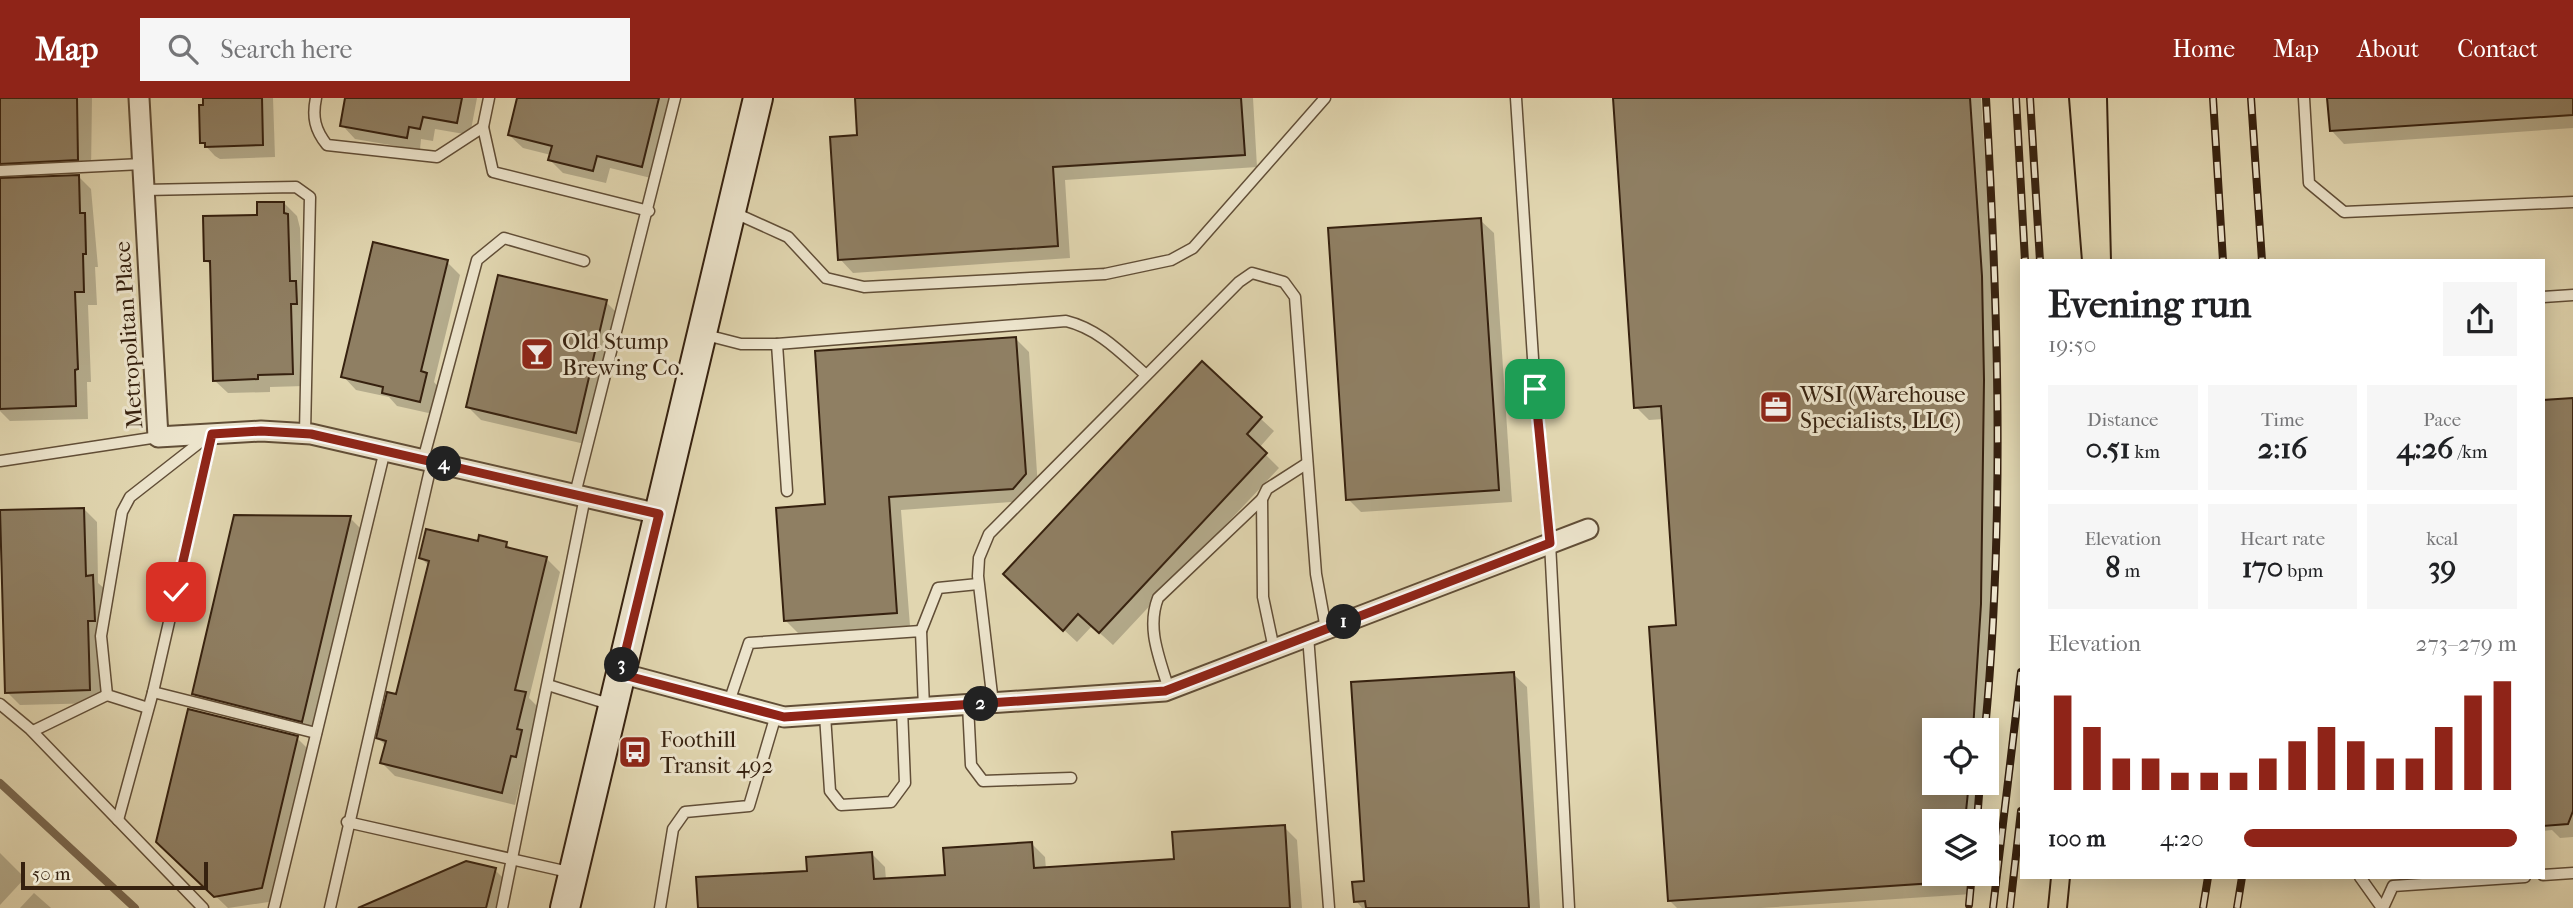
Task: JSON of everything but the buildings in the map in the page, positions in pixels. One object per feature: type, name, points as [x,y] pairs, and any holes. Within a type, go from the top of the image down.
[{"type":"main road","points":[[565,908],[758,98]]},
{"type":"street","name":"Metropolitan Place","points":[[139,98],[158,438],[261,431],[305,433],[659,514]]},
{"type":"street","points":[[620,674],[776,715],[825,715],[1169,690],[1588,529]]},
{"type":"lane","points":[[316,98],[313,113],[318,134],[327,145],[437,157],[483,127]]},
{"type":"lane","points":[[489,98],[483,127],[493,172],[649,211]]},
{"type":"lane","points":[[502,908],[548,685],[580,495],[675,98]]},
{"type":"lane","points":[[731,211],[788,237],[826,278],[864,287],[1105,274],[1171,260],[1193,248],[1325,98]]},
{"type":"lane","points":[[1516,98],[1535,389],[1550,543],[1569,908]]},
{"type":"lane","points":[[2304,98],[2309,183],[2344,212],[2573,202]]},
{"type":"lane","points":[[0,171],[142,164]]},
{"type":"lane","points":[[144,190],[296,187],[310,197],[305,433]]},
{"type":"lane","points":[[330,908],[428,461],[477,260],[504,238],[584,261]]},
{"type":"lane","points":[[993,703],[978,584],[979,558],[989,534],[1146,375],[1252,273],[1284,282],[1295,298],[1316,574],[1329,908]]},
{"type":"lane","points":[[2545,297],[2573,295]]},
{"type":"lane","points":[[702,334],[741,344],[777,344],[1066,321],[1081,325],[1106,339],[1146,375]]},
{"type":"lane","points":[[777,344],[787,491]]},
{"type":"lane","points":[[118,820],[153,692],[212,434]]},
{"type":"lane","points":[[107,695],[101,636],[122,512],[130,497],[212,434]]},
{"type":"lane","points":[[0,461],[158,438]]},
{"type":"lane","points":[[274,908],[385,450]]},
{"type":"lane","points":[[1169,690],[1153,636],[1152,614],[1158,598],[1262,499],[1267,488],[1307,464]]},
{"type":"lane","points":[[1262,499],[1263,597],[1274,649]]},
{"type":"lane","points":[[924,708],[921,631],[938,588],[978,584]]},
{"type":"lane","points":[[729,702],[750,643],[921,631]]},
{"type":"lane","points":[[548,685],[613,705]]},
{"type":"lane","points":[[153,692],[316,733]]},
{"type":"lane","points":[[33,731],[107,695],[148,708]]},
{"type":"lane","points":[[0,704],[33,731],[204,908]]},
{"type":"lane","points":[[968,705],[971,765],[983,780],[1071,778]]},
{"type":"lane","points":[[825,715],[830,791],[841,805],[891,802],[905,783],[902,709]]},
{"type":"lane","points":[[660,908],[673,829],[685,811],[749,806],[776,715]]},
{"type":"lane","points":[[347,822],[573,873]]},
{"type":"lane","points":[[2545,875],[2573,873]]},
{"type":"lane","points":[[2361,879],[2383,908],[2393,886],[2496,879]]},
{"type":"waterway","points":[[0,783],[135,908]]},
{"type":"tram line","points":[[2069,98],[2082,259]]},
{"type":"tram line","points":[[2107,98],[2111,259]]},
{"type":"tram line","points":[[2048,908],[2051,879]]},
{"type":"tram line","points":[[2067,908],[2070,879]]},
{"type":"railway","points":[[1986,98],[1998,414],[1995,572],[1986,718]]},
{"type":"railway","points":[[2016,98],[2025,259]]},
{"type":"railway","points":[[2030,98],[2040,259]]},
{"type":"railway","points":[[2213,98],[2223,259]]},
{"type":"railway","points":[[2251,98],[2262,259]]},
{"type":"railway","points":[[1993,908],[2020,680]]},
{"type":"railway","points":[[1978,809],[1979,795]]},
{"type":"railway","points":[[2010,908],[2020,820]]},
{"type":"railway","points":[[2203,908],[2208,879]]},
{"type":"railway","points":[[2237,908],[2242,879]]},
{"type":"railway","points":[[1969,905],[1971,886]]},
{"type":"place","name":"Old Stump Brewing Co.","points":[[537,354]]},
{"type":"place","name":"WSI (Warehouse Specialists, LLC)","points":[[1776,407]]},
{"type":"place","name":"Foothill Transit 492","points":[[635,752]]},
{"type":"route","points":[[176,592],[212,434],[261,431],[311,434],[659,514],[620,674],[784,717],[1165,691],[1550,543],[1535,389]]}]
